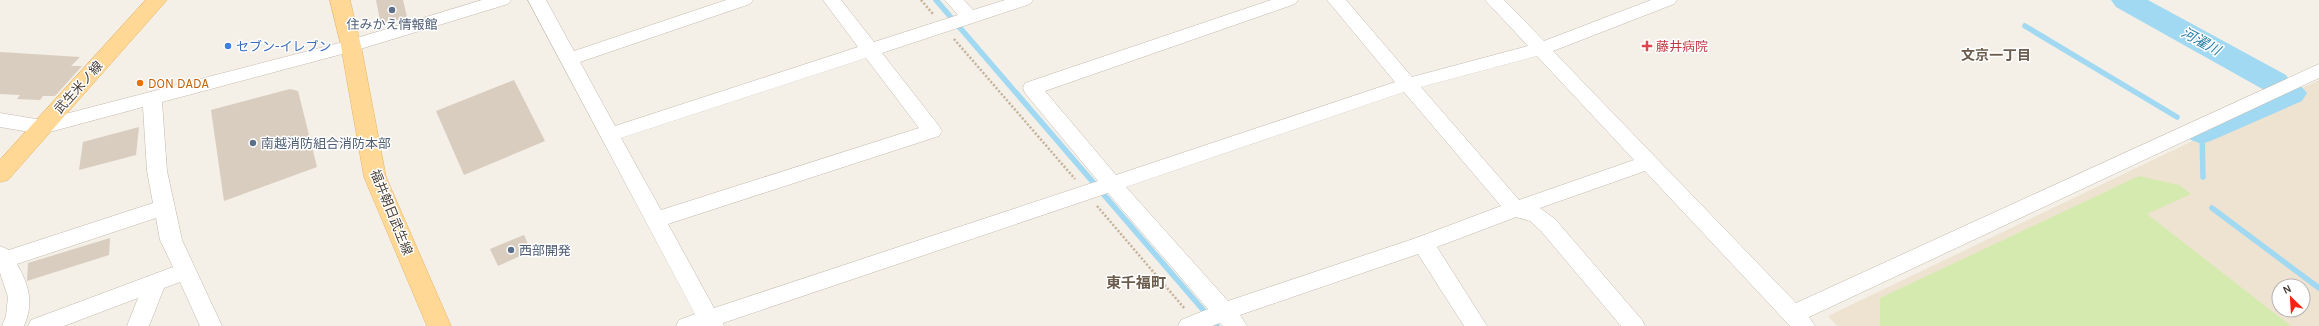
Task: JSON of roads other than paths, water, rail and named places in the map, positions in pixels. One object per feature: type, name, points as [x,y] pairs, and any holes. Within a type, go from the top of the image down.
[{"type":"main road","name":"武生米ノ線","points":[[0,174],[157,0]]},
{"type":"main road","name":"福井朝日武生線","points":[[340,0],[351,46],[375,177],[439,326]]},
{"type":"street","points":[[0,120],[42,127],[351,46],[502,0]]},
{"type":"street","points":[[537,0],[611,134],[710,323]]},
{"type":"street","points":[[569,59],[744,0]]},
{"type":"street","points":[[655,220],[932,131],[832,0]]},
{"type":"street","points":[[954,0],[970,18]]},
{"type":"street","points":[[611,134],[1024,0]]},
{"type":"street","points":[[1229,319],[1112,184],[1032,88],[1289,0]]},
{"type":"street","points":[[1336,0],[1515,209],[1537,215],[1548,224],[1634,326]]},
{"type":"street","points":[[1494,0],[1798,320],[2319,70]]},
{"type":"street","points":[[687,326],[710,323],[1112,184],[1409,84],[1540,49],[1668,0]]},
{"type":"street","points":[[152,99],[157,171],[163,208],[171,240],[211,326]]},
{"type":"street","points":[[1193,324],[1229,319],[1515,209],[1649,162]]},
{"type":"street","points":[[13,326],[20,307],[20,292],[2,257],[163,208]]},
{"type":"street","points":[[1423,244],[1476,326]]},
{"type":"street","points":[[39,326],[185,271]]},
{"type":"street","points":[[138,326],[155,282]]},
{"type":"waterway","points":[[936,0],[1217,326]]},
{"type":"waterway","name":"河濯川","points":[[2126,0],[2275,83]]},
{"type":"waterway","points":[[2025,26],[2177,117]]},
{"type":"waterway","name":"河濯川","points":[[2202,132],[2291,93],[2288,91]]},
{"type":"waterway","points":[[2202,132],[2203,177]]},
{"type":"waterway","points":[[2212,208],[2319,288]]},
{"type":"place","name":"住みかえ情報館","points":[[392,10]]},
{"type":"place","name":"セブン-イレブン","points":[[228,46]]},
{"type":"place","name":"藤井病院","points":[[1647,46]]},
{"type":"place","name":"DON DADA","points":[[140,83]]},
{"type":"place","name":"南越消防組合消防本部","points":[[253,143]]},
{"type":"place","name":"西部開発","points":[[511,250]]},
{"type":"district","name":"文京一丁目","points":[[1996,55]]},
{"type":"district","name":"東千福町","points":[[1136,283]]}]
